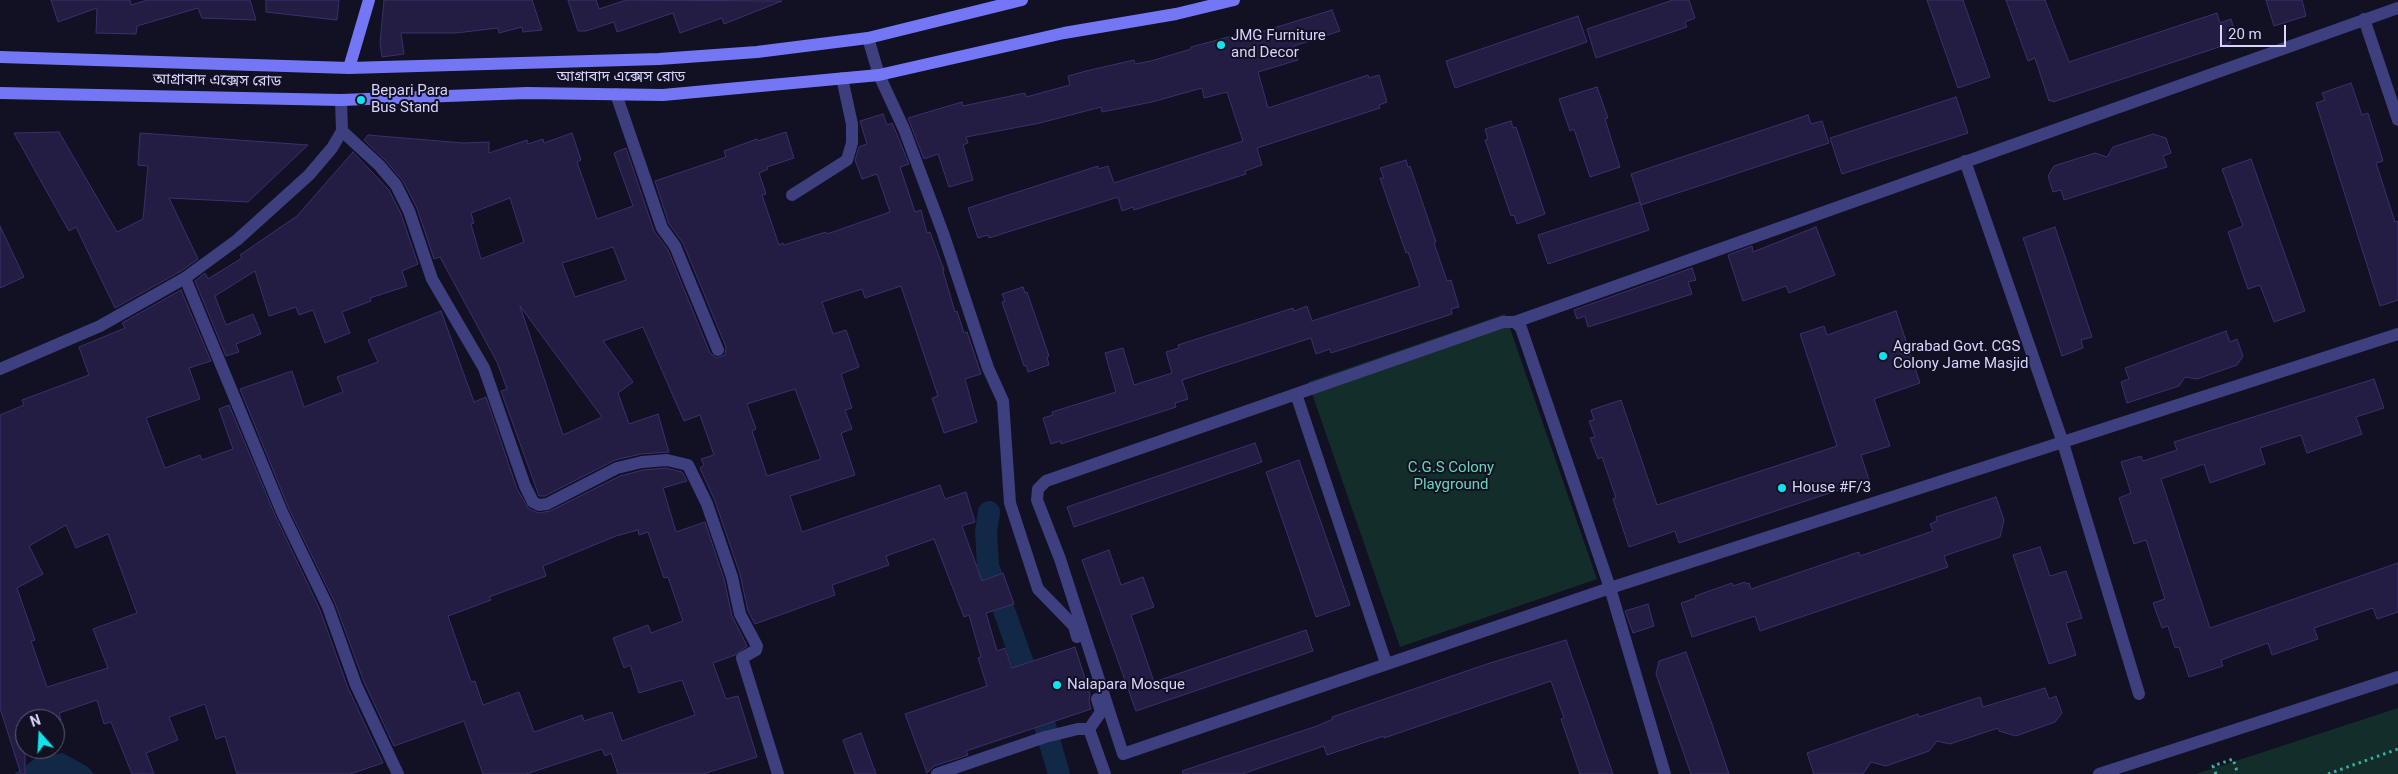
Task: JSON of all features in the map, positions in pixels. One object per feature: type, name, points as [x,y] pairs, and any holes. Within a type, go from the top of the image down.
[{"type":"main road","points":[[349,68],[369,0]]},
{"type":"main road","name":"আগ্রাবাদ এক্সেস রোড","points":[[0,57],[349,68],[659,58],[757,52],[868,38],[993,3],[1022,0]]},
{"type":"main road","name":"আগ্রাবাদ এক্সেস রোড","points":[[0,93],[341,100],[528,93],[663,95],[879,75],[1064,33],[1176,14],[1234,0]]},
{"type":"street","points":[[2398,8],[1515,322],[1503,322],[1046,481],[1038,489],[1037,500],[1060,559],[1123,754],[1610,588],[2398,334]]},
{"type":"street","points":[[2364,19],[2398,120]]},
{"type":"street","points":[[868,38],[879,75],[904,128],[943,233],[988,368],[1003,401],[1010,503],[1038,589],[1074,626],[1101,712],[1084,729],[1046,737],[937,774]]},
{"type":"street","points":[[792,195],[847,160],[852,142],[852,124],[842,78]]},
{"type":"street","points":[[616,94],[662,228],[675,246],[718,350]]},
{"type":"street","points":[[0,369],[100,326],[185,278],[238,240],[309,175],[332,148],[342,131],[341,100]]},
{"type":"street","points":[[342,131],[379,165],[396,185],[408,210],[432,279],[450,313],[484,368],[525,486],[533,502],[539,505],[547,504],[617,468],[642,462],[667,460],[688,465],[707,504],[732,577],[740,614],[757,646],[756,650],[742,658],[778,774]]},
{"type":"street","points":[[1965,161],[2063,443],[2139,694]]},
{"type":"street","points":[[185,278],[282,512],[328,607],[356,685],[398,774]]},
{"type":"street","points":[[1515,322],[1521,328],[1610,588],[1666,774]]},
{"type":"street","points":[[1296,394],[1386,664]]},
{"type":"street","points":[[2099,774],[2398,677]]},
{"type":"street","points":[[1084,729],[1105,774]]},
{"type":"path","points":[[2328,774],[2398,749]]},
{"type":"path","points":[[2216,774],[2214,766],[2234,759],[2238,774]]},
{"type":"green space","name":"C.G.S Colony Playground","points":[[1505,314],[1597,579],[1400,647],[1308,382]]},
{"type":"green space","points":[[2398,708],[2398,774],[2196,774]]},
{"type":"water","points":[[65,754],[88,767],[94,774],[14,774],[35,759],[65,759]]},
{"type":"building","points":[[51,0],[130,0],[131,5],[148,0],[250,0],[256,20],[202,18],[198,8],[137,26],[136,34],[96,33],[97,8],[58,22]]},
{"type":"building","points":[[266,0],[339,0],[337,20],[266,12]]},
{"type":"building","points":[[384,0],[532,0],[542,30],[523,32],[522,27],[499,33],[498,28],[456,33],[401,33],[404,54],[382,57],[380,43]]},
{"type":"building","points":[[568,0],[596,0],[599,9],[626,0],[782,1],[724,24],[722,18],[680,33],[673,13],[617,32],[614,22],[586,31],[578,31]]},
{"type":"building","points":[[1673,0],[1689,0],[1695,18],[1685,22],[1687,27],[1596,58],[1587,29]]},
{"type":"building","points":[[1927,0],[1963,0],[1990,77],[1958,88]]},
{"type":"building","points":[[2006,0],[2045,0],[2069,62],[2217,13],[2220,23],[2231,19],[2237,38],[2230,41],[2231,43],[2053,102],[2052,100],[2049,101],[2035,58],[2028,61]]},
{"type":"building","points":[[2266,0],[2302,0],[2306,16],[2274,26]]},
{"type":"building","points":[[1332,10],[1340,31],[1294,46],[1298,60],[1258,72],[1268,108],[1368,75],[1369,78],[1379,75],[1387,102],[1379,105],[1380,108],[1257,148],[1262,165],[1245,171],[1246,174],[1134,210],[1133,207],[1122,211],[1118,197],[989,238],[988,235],[978,238],[968,208],[1098,166],[1098,169],[1108,166],[1114,183],[1243,141],[1227,92],[1204,98],[1202,88],[1152,102],[1102,112],[1101,107],[1040,123],[966,137],[968,143],[963,145],[973,180],[949,187],[938,154],[924,159],[908,118],[962,102],[963,106],[1025,93],[1026,97],[1070,85],[1068,76],[1134,60],[1135,64],[1151,61],[1191,49],[1191,47],[1247,32],[1248,36]]},
{"type":"building","points":[[1578,16],[1587,42],[1455,88],[1446,61]]},
{"type":"building","points":[[2351,83],[2362,115],[2368,113],[2383,161],[2376,163],[2395,222],[2398,221],[2398,300],[2380,306],[2316,103],[2325,100],[2322,93]]},
{"type":"building","points":[[1597,87],[1608,118],[1605,119],[1620,167],[1590,177],[1574,129],[1570,131],[1559,99]]},
{"type":"building","points":[[1956,97],[1968,133],[1842,174],[1830,138]]},
{"type":"building","points":[[883,114],[887,125],[892,123],[909,164],[900,167],[915,212],[921,210],[927,233],[930,232],[944,270],[955,312],[957,311],[964,333],[967,332],[981,374],[965,379],[977,422],[944,433],[932,398],[938,396],[901,286],[865,298],[862,289],[822,302],[833,334],[846,330],[859,367],[841,374],[852,408],[845,410],[852,429],[841,433],[855,475],[790,496],[802,532],[940,485],[945,499],[966,492],[975,522],[962,526],[982,581],[1003,573],[1014,604],[986,613],[997,651],[1005,648],[1012,668],[1075,647],[1090,694],[1091,709],[966,751],[968,755],[934,766],[927,773],[905,714],[987,686],[978,658],[981,657],[969,615],[964,617],[934,539],[886,556],[889,565],[832,585],[835,595],[755,624],[748,611],[740,574],[715,501],[700,468],[704,465],[701,459],[714,455],[700,415],[684,421],[643,327],[603,341],[633,382],[618,393],[629,424],[658,414],[669,452],[641,454],[615,460],[545,496],[539,496],[501,391],[507,389],[497,362],[440,257],[434,259],[417,208],[403,181],[364,140],[368,135],[463,143],[489,142],[489,153],[527,140],[528,144],[543,139],[544,143],[572,133],[581,160],[577,162],[597,219],[633,206],[614,153],[626,148],[654,231],[668,250],[710,353],[717,358],[725,355],[726,347],[683,243],[669,224],[655,181],[726,157],[724,151],[757,139],[758,141],[786,132],[794,158],[767,167],[768,169],[759,173],[766,194],[762,195],[779,245],[826,232],[827,234],[890,212],[877,174],[862,179],[855,160],[859,147],[867,144],[860,121]],"holes":[[[510,198],[524,242],[481,259],[471,224],[474,223],[471,213]],[[613,247],[626,280],[575,297],[562,263]],[[520,306],[602,417],[563,435]],[[795,389],[821,459],[767,476],[752,431],[756,429],[747,404]]]},
{"type":"building","points":[[1808,115],[1811,124],[1822,121],[1829,143],[1641,205],[1631,174]]},
{"type":"building","points":[[1511,121],[1513,128],[1516,127],[1545,214],[1517,224],[1514,215],[1511,216],[1485,140],[1488,139],[1485,129]]},
{"type":"building","points":[[59,132],[117,232],[143,219],[148,166],[138,165],[140,133],[308,145],[248,202],[169,198],[198,259],[181,271],[115,308],[76,227],[69,231],[14,133]]},
{"type":"building","points":[[2153,134],[2166,138],[2171,153],[2163,156],[2167,167],[2064,200],[2061,190],[2053,192],[2048,176],[2054,166],[2095,153],[2107,157],[2113,147]]},
{"type":"building","points":[[353,152],[389,190],[401,214],[418,264],[402,271],[407,286],[370,298],[371,301],[342,312],[350,333],[325,343],[313,310],[299,315],[296,307],[269,316],[255,271],[215,296],[226,325],[253,314],[261,334],[236,344],[239,352],[226,356],[195,281],[205,273],[208,279],[242,258],[240,255],[297,216]]},
{"type":"building","points":[[2251,159],[2305,311],[2274,322],[2260,285],[2248,289],[2228,232],[2243,226],[2222,169]]},
{"type":"building","points":[[1406,160],[1408,167],[1410,166],[1436,242],[1434,243],[1447,281],[1451,280],[1459,307],[1451,309],[1452,314],[1331,353],[1330,349],[1316,354],[1311,338],[1218,368],[1182,380],[1188,399],[1175,403],[1176,407],[1061,444],[1061,441],[1051,444],[1043,418],[1053,415],[1052,412],[1116,392],[1105,353],[1123,348],[1134,385],[1172,373],[1166,352],[1179,348],[1178,345],[1293,308],[1294,311],[1307,306],[1312,321],[1420,286],[1408,252],[1406,253],[1380,178],[1384,178],[1380,168]]},
{"type":"building","points":[[1640,202],[1649,230],[1548,264],[1538,235]]},
{"type":"building","points":[[0,226],[24,277],[0,288]]},
{"type":"building","points":[[1816,227],[1835,275],[1789,293],[1786,286],[1743,301],[1728,255],[1752,246],[1753,252]]},
{"type":"building","points":[[2055,227],[2092,337],[2081,340],[2083,348],[2062,356],[2023,238]]},
{"type":"building","points":[[1692,268],[1696,280],[1688,282],[1692,294],[1588,327],[1585,316],[1577,319],[1574,310]]},
{"type":"building","points":[[1023,287],[1025,293],[1027,292],[1049,356],[1047,357],[1049,365],[1028,372],[1026,365],[1024,366],[1002,302],[1005,301],[1002,294]]},
{"type":"building","points":[[181,290],[211,361],[189,368],[200,399],[146,418],[165,468],[200,455],[202,460],[233,449],[219,409],[229,405],[275,515],[320,610],[348,688],[383,763],[350,774],[237,774],[225,736],[216,739],[205,704],[169,717],[178,740],[146,753],[154,774],[132,774],[111,722],[104,724],[97,700],[65,711],[65,709],[15,709],[15,755],[0,708],[0,415],[24,405],[22,400],[89,375],[79,347],[125,328],[122,323]],"holes":[[[66,525],[76,548],[108,534],[137,613],[93,629],[108,668],[47,687],[31,641],[35,640],[17,588],[43,574],[29,546]]]},
{"type":"building","points":[[441,311],[474,402],[486,397],[517,489],[529,509],[539,513],[550,511],[620,476],[643,470],[666,468],[682,472],[687,481],[663,488],[676,532],[705,522],[724,579],[732,616],[747,646],[735,655],[713,663],[726,699],[738,696],[757,757],[703,774],[618,774],[611,753],[605,756],[602,749],[526,774],[483,774],[464,721],[394,746],[364,682],[335,603],[289,509],[240,389],[292,371],[304,407],[343,392],[337,377],[378,362],[368,340]],"holes":[[[638,530],[639,535],[648,532],[664,578],[668,577],[683,621],[651,633],[648,625],[613,638],[624,668],[630,665],[639,693],[682,680],[695,715],[622,741],[612,712],[584,721],[582,715],[534,732],[519,692],[483,705],[475,681],[471,682],[448,616],[491,600],[489,597],[546,576],[543,566],[616,536]]]},
{"type":"building","points":[[1896,311],[1920,383],[1874,399],[1890,446],[1861,455],[1869,480],[1679,543],[1675,531],[1629,547],[1613,499],[1616,498],[1602,457],[1598,459],[1590,438],[1595,437],[1589,421],[1594,420],[1591,410],[1621,400],[1657,505],[1837,446],[1800,334],[1824,326],[1827,335]]},
{"type":"building","points":[[2226,331],[2230,342],[2237,339],[2243,356],[2237,365],[2197,379],[2185,377],[2179,386],[2127,403],[2121,382],[2129,379],[2125,368]]},
{"type":"building","points":[[2374,379],[2384,408],[2356,417],[2362,434],[2307,453],[2301,435],[2260,448],[2265,464],[2210,483],[2204,464],[2161,479],[2210,628],[2398,563],[2398,612],[2377,619],[2373,608],[2314,628],[2318,639],[2272,655],[2268,643],[2221,660],[2223,666],[2189,677],[2179,647],[2175,648],[2168,626],[2162,628],[2153,603],[2165,599],[2146,540],[2134,544],[2119,498],[2131,493],[2121,462],[2141,456],[2143,461],[2177,450],[2174,442]]},
{"type":"building","points":[[1255,443],[1262,462],[1074,527],[1067,507]]},
{"type":"building","points":[[1299,460],[1350,605],[1316,617],[1266,472]]},
{"type":"building","points":[[1996,497],[2004,520],[2000,537],[1944,556],[1948,567],[1760,631],[1755,616],[1692,637],[1681,603],[1696,598],[1695,596],[1732,583],[1733,586],[1745,582],[1746,584],[1749,583],[1751,589],[1859,552],[1860,556],[1933,531],[1930,524],[1937,521],[1936,517]]},
{"type":"building","points":[[2040,547],[2050,576],[2066,571],[2082,618],[2066,623],[2076,655],[2049,664],[2013,555]]},
{"type":"building","points":[[1109,550],[1121,585],[1143,577],[1154,607],[1131,615],[1154,682],[1306,630],[1313,651],[1136,711],[1082,560]]},
{"type":"building","points":[[1648,604],[1654,626],[1633,633],[1625,611]]},
{"type":"building","points":[[1566,640],[1613,774],[1580,774],[1561,719],[1564,718],[1551,681],[1384,738],[1384,736],[1327,755],[1324,746],[1242,774],[1183,774],[1182,771],[1317,726],[1333,719],[1332,717],[1490,663]]},
{"type":"building","points":[[1686,652],[1729,774],[1691,774],[1656,674],[1659,661]]},
{"type":"building","points":[[2045,688],[2049,699],[2056,696],[2062,713],[2055,722],[2016,736],[1999,731],[1998,728],[1950,744],[1937,741],[1929,751],[1886,766],[1871,762],[1863,774],[1814,774],[1807,753],[1918,714],[1919,717],[1980,697],[1983,707]]},
{"type":"building","points":[[861,733],[876,774],[855,774],[843,740]]},
{"type":"building","points":[[16,759],[25,759],[25,774],[21,774]]},
{"type":"waterway","points":[[989,512],[986,532],[988,566],[1043,719],[1059,774]]},
{"type":"place","name":"JMG Furniture and Decor","points":[[1221,45]]},
{"type":"place","name":"Bepari Para Bus Stand","points":[[361,100]]},
{"type":"place","name":"Agrabad Govt. CGS Colony Jame Masjid","points":[[1883,356]]},
{"type":"place","name":"House #F/3","points":[[1782,488]]},
{"type":"place","name":"Nalapara Mosque","points":[[1057,685]]}]
